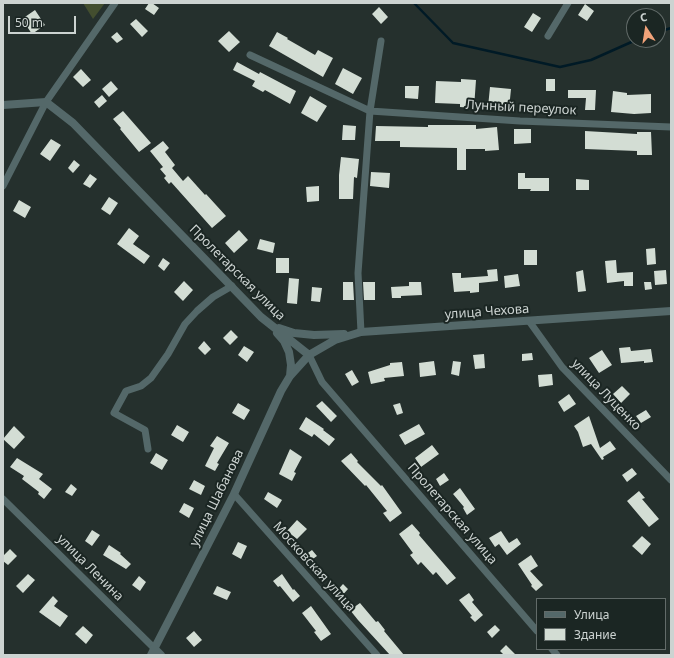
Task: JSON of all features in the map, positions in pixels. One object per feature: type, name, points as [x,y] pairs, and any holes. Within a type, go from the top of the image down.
[{"type":"street","points":[[3,186],[46,102],[115,3]]},
{"type":"street","points":[[548,36],[568,3]]},
{"type":"street","points":[[272,326],[294,333],[314,335],[361,332],[358,273],[370,110],[381,41]]},
{"type":"street","name":"Лунный переулок","points":[[250,55],[370,110],[520,121],[671,126]]},
{"type":"street","points":[[3,105],[46,102]]},
{"type":"street","name":"Пролетарская улица","points":[[46,102],[73,123],[272,326],[309,355],[322,382],[536,630]]},
{"type":"street","points":[[148,449],[145,430],[114,413],[126,391],[141,386],[151,378],[168,354],[185,324],[197,310],[213,297],[232,286]]},
{"type":"street","name":"улица Чехова","points":[[309,355],[335,340],[361,332],[671,311]]},
{"type":"street","name":"улица Луценко","points":[[529,321],[562,367],[671,480]]},
{"type":"street","points":[[272,326],[284,341],[289,352],[291,365],[290,376]]},
{"type":"street","name":"улица Шабанова","points":[[153,652],[234,494],[281,391],[290,376],[309,355]]},
{"type":"street","name":"Московская улица","points":[[234,494],[377,655]]},
{"type":"street","name":"улица Ленина","points":[[3,499],[153,652],[161,655]]},
{"type":"green space","points":[[83,3],[105,3],[93,19]]},
{"type":"building","points":[[149,3],[152,3],[159,8],[154,15],[145,9]]},
{"type":"building","points":[[585,4],[594,11],[587,21],[578,15]]},
{"type":"building","points":[[379,7],[388,17],[381,24],[372,14]]},
{"type":"building","points":[[35,10],[45,25],[32,34],[22,19]]},
{"type":"building","points":[[533,13],[541,18],[532,32],[524,27]]},
{"type":"building","points":[[136,19],[148,31],[142,37],[130,24]]},
{"type":"building","points":[[229,31],[240,42],[229,52],[218,41]]},
{"type":"building","points":[[117,32],[123,39],[117,43],[111,37]]},
{"type":"building","points":[[277,32],[315,55],[318,50],[333,58],[323,77],[269,46]]},
{"type":"building","points":[[237,62],[296,91],[290,104],[265,90],[263,92],[252,86],[255,81],[233,70]]},
{"type":"building","points":[[343,68],[362,78],[353,94],[335,84]]},
{"type":"building","points":[[81,69],[91,80],[83,87],[73,77]]},
{"type":"building","points":[[461,79],[476,80],[474,108],[460,107],[460,104],[435,103],[436,81],[461,82]]},
{"type":"building","points":[[546,79],[555,79],[555,91],[546,91]]},
{"type":"building","points":[[111,81],[118,89],[109,97],[102,89]]},
{"type":"building","points":[[405,86],[419,86],[418,99],[405,98]]},
{"type":"building","points":[[490,87],[511,89],[509,109],[488,107]]},
{"type":"building","points":[[568,90],[596,90],[595,110],[585,110],[586,98],[568,98]]},
{"type":"building","points":[[613,91],[627,93],[627,95],[651,94],[651,113],[634,114],[611,112]]},
{"type":"building","points":[[102,95],[107,101],[99,108],[94,102]]},
{"type":"building","points":[[310,96],[327,106],[317,122],[301,113]]},
{"type":"building","points":[[123,111],[151,143],[139,152],[113,119]]},
{"type":"building","points":[[343,125],[356,126],[355,140],[342,140]]},
{"type":"building","points":[[428,125],[476,125],[476,129],[497,127],[499,150],[485,151],[485,149],[466,149],[466,170],[457,170],[457,148],[400,147],[400,141],[375,141],[376,126],[428,127]]},
{"type":"building","points":[[514,129],[531,129],[531,143],[514,144]]},
{"type":"building","points":[[585,131],[637,134],[637,132],[651,132],[652,155],[637,155],[637,151],[585,149]]},
{"type":"building","points":[[51,139],[61,145],[50,161],[40,154]]},
{"type":"building","points":[[163,141],[169,148],[165,152],[175,165],[172,168],[183,181],[188,176],[226,216],[212,228],[171,182],[169,184],[164,178],[166,176],[160,169],[163,167],[150,151]]},
{"type":"building","points":[[341,157],[359,159],[357,178],[354,177],[353,199],[339,199]]},
{"type":"building","points":[[74,160],[80,165],[73,173],[68,168]]},
{"type":"building","points":[[371,172],[390,173],[389,188],[370,186]]},
{"type":"building","points":[[518,173],[525,173],[525,178],[549,178],[549,191],[530,191],[531,189],[518,189]]},
{"type":"building","points":[[90,174],[97,179],[90,188],[83,184]]},
{"type":"building","points":[[576,179],[589,180],[589,190],[576,190]]},
{"type":"building","points":[[319,186],[319,201],[307,202],[306,187]]},
{"type":"building","points":[[109,197],[118,203],[110,215],[101,209]]},
{"type":"building","points":[[19,200],[31,207],[25,218],[13,211]]},
{"type":"building","points":[[129,228],[139,236],[133,244],[150,256],[144,264],[117,244]]},
{"type":"building","points":[[239,230],[248,240],[234,253],[225,243]]},
{"type":"building","points":[[260,239],[275,243],[273,253],[257,249]]},
{"type":"building","points":[[655,248],[656,264],[647,265],[646,249]]},
{"type":"building","points":[[524,250],[537,250],[537,265],[524,265]]},
{"type":"building","points":[[163,258],[170,263],[164,271],[158,266]]},
{"type":"building","points":[[276,258],[289,258],[289,273],[276,273]]},
{"type":"building","points":[[616,260],[617,273],[633,272],[633,286],[624,286],[624,281],[607,283],[605,261]]},
{"type":"building","points":[[497,269],[498,281],[479,283],[479,292],[454,292],[452,273],[461,273],[461,278],[488,276],[487,270]]},
{"type":"building","points":[[583,270],[586,291],[578,292],[576,272]]},
{"type":"building","points":[[666,270],[667,284],[655,285],[654,271]]},
{"type":"building","points":[[518,274],[520,286],[505,288],[504,276]]},
{"type":"building","points":[[289,278],[299,279],[297,304],[287,303]]},
{"type":"building","points":[[184,281],[193,290],[183,301],[174,292]]},
{"type":"building","points":[[343,282],[353,282],[354,300],[343,300]]},
{"type":"building","points":[[363,282],[375,282],[375,300],[364,300]]},
{"type":"building","points":[[409,282],[421,282],[422,295],[392,298],[391,287],[409,286]]},
{"type":"building","points":[[644,282],[651,282],[652,289],[645,290]]},
{"type":"building","points":[[312,287],[322,288],[320,302],[311,301]]},
{"type":"building","points":[[231,330],[238,337],[230,345],[223,338]]},
{"type":"building","points":[[204,341],[211,349],[205,355],[198,348]]},
{"type":"building","points":[[244,346],[254,352],[247,362],[238,355]]},
{"type":"building","points":[[630,347],[631,351],[651,349],[653,362],[644,363],[644,361],[621,363],[619,348]]},
{"type":"building","points":[[602,350],[612,365],[599,373],[589,358]]},
{"type":"building","points":[[532,353],[533,360],[522,361],[522,354]]},
{"type":"building","points":[[484,354],[485,368],[475,369],[473,355]]},
{"type":"building","points":[[434,361],[436,375],[420,377],[419,363]]},
{"type":"building","points":[[453,361],[461,362],[459,376],[451,374]]},
{"type":"building","points":[[402,362],[404,376],[384,378],[385,381],[371,384],[368,372],[390,365],[390,363]]},
{"type":"building","points":[[352,370],[359,382],[352,386],[345,374]]},
{"type":"building","points":[[552,374],[553,385],[539,387],[538,375]]},
{"type":"building","points":[[622,386],[630,394],[621,403],[613,394]]},
{"type":"building","points":[[569,394],[576,404],[564,412],[558,402]]},
{"type":"building","points":[[322,401],[337,416],[331,422],[316,406]]},
{"type":"building","points":[[238,403],[250,410],[244,420],[232,413]]},
{"type":"building","points":[[400,403],[403,413],[397,415],[393,405]]},
{"type":"building","points":[[646,410],[651,417],[641,423],[636,416]]},
{"type":"building","points":[[589,416],[600,448],[610,441],[616,449],[603,457],[604,459],[602,460],[591,444],[583,447],[578,432],[574,426]]},
{"type":"building","points":[[306,417],[324,429],[323,430],[335,439],[329,446],[314,434],[312,437],[299,429]]},
{"type":"building","points":[[419,424],[425,434],[405,445],[399,435]]},
{"type":"building","points":[[177,425],[189,432],[183,442],[171,435]]},
{"type":"building","points":[[14,426],[25,437],[14,449],[3,439]]},
{"type":"building","points":[[217,436],[229,443],[217,463],[219,464],[215,471],[205,466],[214,448],[210,446]]},
{"type":"building","points":[[432,445],[439,454],[421,467],[415,458]]},
{"type":"building","points":[[290,449],[302,457],[294,472],[296,473],[292,481],[279,474]]},
{"type":"building","points":[[156,453],[168,460],[162,470],[150,463]]},
{"type":"building","points":[[351,453],[358,461],[357,462],[381,486],[382,485],[402,513],[390,522],[383,513],[387,511],[366,485],[365,486],[341,461]]},
{"type":"building","points":[[17,458],[43,474],[39,479],[52,489],[44,499],[38,494],[39,492],[22,479],[24,476],[10,467]]},
{"type":"building","points":[[632,468],[637,474],[627,482],[622,475]]},
{"type":"building","points":[[444,473],[449,480],[440,486],[436,479]]},
{"type":"building","points":[[194,480],[205,486],[201,495],[189,489]]},
{"type":"building","points":[[71,484],[77,489],[72,496],[65,492]]},
{"type":"building","points":[[460,488],[475,509],[467,515],[463,508],[464,507],[453,494]]},
{"type":"building","points":[[639,491],[645,498],[642,499],[659,519],[649,527],[627,501]]},
{"type":"building","points":[[268,492],[282,500],[277,508],[264,499]]},
{"type":"building","points":[[184,503],[194,508],[189,518],[179,512]]},
{"type":"building","points":[[297,520],[307,529],[297,539],[287,531]]},
{"type":"building","points":[[412,524],[420,533],[419,535],[456,578],[447,585],[436,572],[433,575],[421,562],[418,565],[410,555],[413,553],[399,534]]},
{"type":"building","points":[[92,530],[100,535],[92,546],[85,541]]},
{"type":"building","points":[[501,531],[509,543],[517,538],[521,544],[507,555],[499,544],[495,547],[489,538]]},
{"type":"building","points":[[642,536],[651,544],[642,555],[632,546]]},
{"type":"building","points":[[238,542],[247,546],[241,559],[232,554]]},
{"type":"building","points":[[109,545],[121,553],[120,554],[131,564],[126,569],[103,555]]},
{"type":"building","points":[[10,549],[17,556],[8,565],[3,561],[3,556]]},
{"type":"building","points":[[312,550],[317,556],[310,561],[305,555]]},
{"type":"building","points":[[531,555],[538,566],[530,571],[543,585],[536,591],[531,586],[532,585],[518,564]]},
{"type":"building","points":[[28,574],[35,580],[23,593],[16,586]]},
{"type":"building","points":[[282,574],[293,590],[294,589],[300,596],[293,602],[280,586],[278,587],[273,581]]},
{"type":"building","points":[[139,576],[146,582],[140,591],[132,585]]},
{"type":"building","points":[[343,584],[348,589],[340,598],[335,593]]},
{"type":"building","points":[[217,586],[231,592],[227,600],[213,594]]},
{"type":"building","points":[[469,593],[474,600],[472,602],[483,615],[475,622],[459,600]]},
{"type":"building","points":[[53,596],[58,601],[54,606],[68,616],[60,627],[39,612]]},
{"type":"building","points":[[360,603],[376,622],[378,621],[385,630],[384,631],[404,655],[390,655],[358,620],[350,610]]},
{"type":"building","points":[[311,606],[331,634],[321,641],[314,632],[316,631],[302,613]]},
{"type":"building","points":[[495,625],[500,630],[492,638],[487,632]]},
{"type":"building","points":[[83,626],[93,635],[86,644],[75,634]]},
{"type":"building","points":[[194,631],[202,640],[194,647],[186,638]]},
{"type":"building","points":[[506,645],[516,655],[504,655],[500,651]]},
{"type":"waterway","points":[[414,3],[453,43],[560,67],[591,60],[626,44]]},
{"type":"waterway","points":[[666,30],[671,28]]}]
